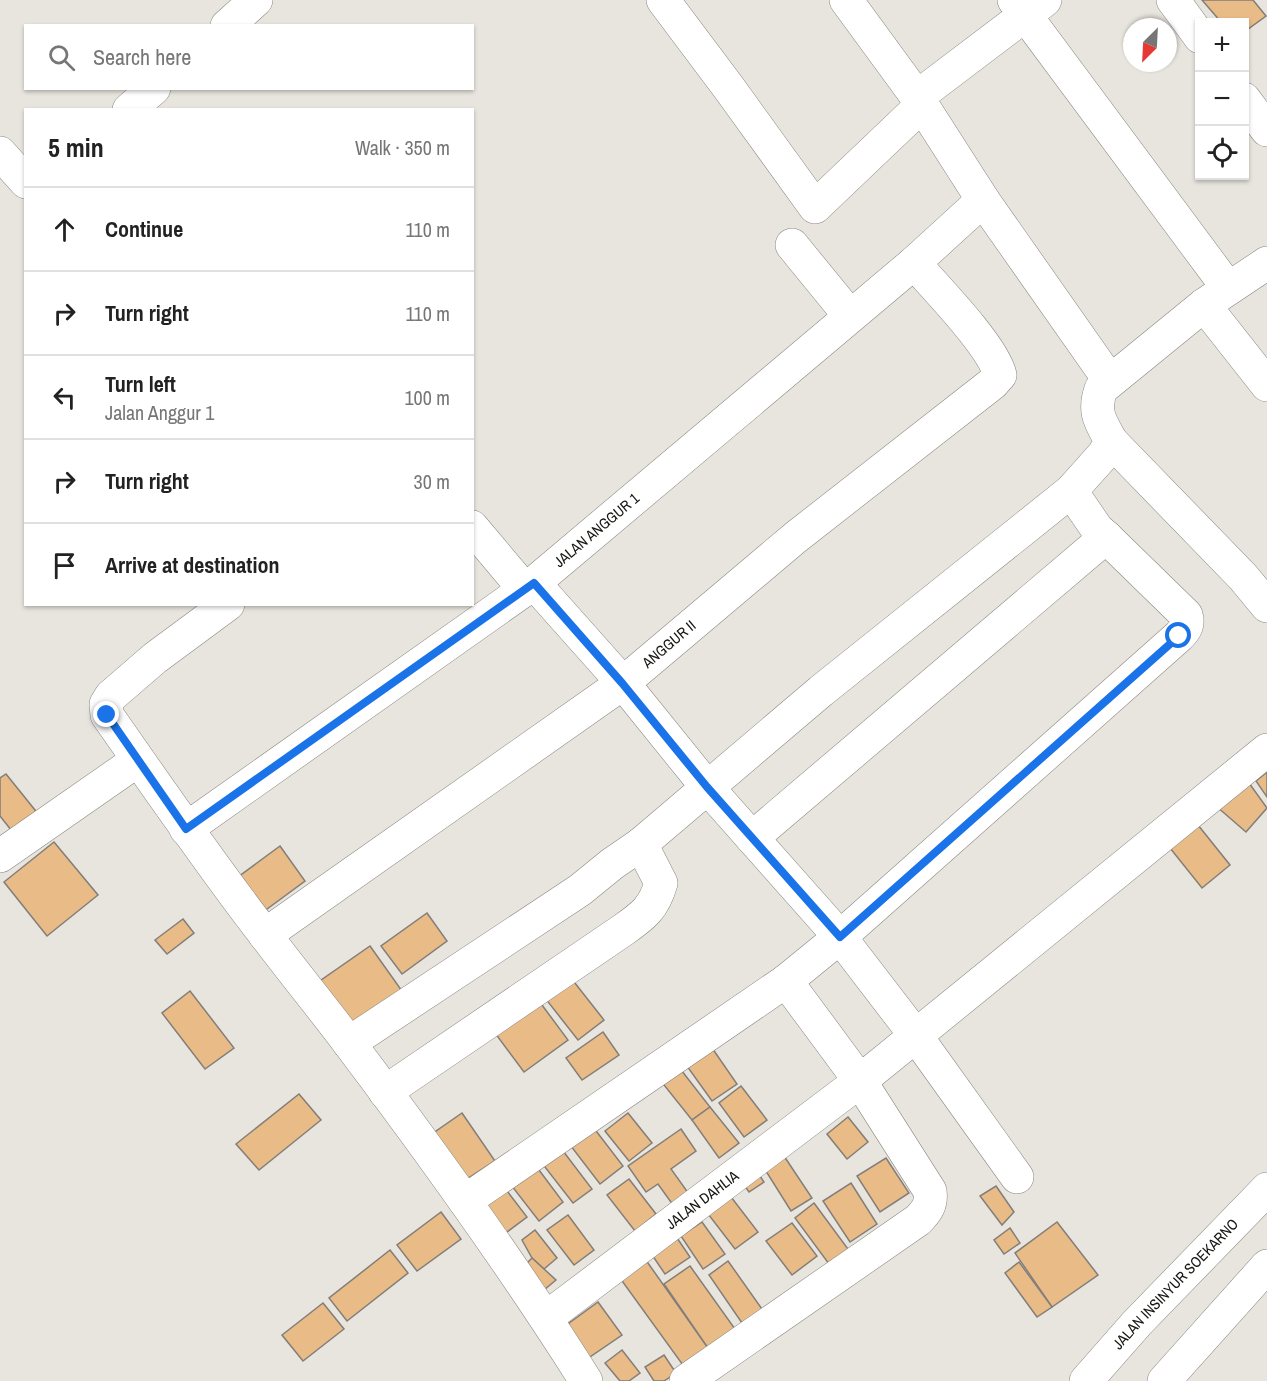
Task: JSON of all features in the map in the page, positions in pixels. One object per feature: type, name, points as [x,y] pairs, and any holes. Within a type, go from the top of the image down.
[{"type":"street","points":[[229,24],[256,0]]},
{"type":"street","points":[[663,0],[815,207],[919,101],[1028,5],[1216,296],[1267,385]]},
{"type":"street","points":[[846,0],[919,101],[983,200],[1110,381]]},
{"type":"street","points":[[1173,0],[1195,30]]},
{"type":"street","points":[[131,108],[152,90]]},
{"type":"street","points":[[1249,105],[1267,130]]},
{"type":"street","points":[[0,153],[24,180]]},
{"type":"street","name":"JALAN ANGGUR 1","points":[[186,829],[530,586],[914,263],[983,200]]},
{"type":"street","points":[[792,245],[850,316]]},
{"type":"street","name":"ANGGUR II","points":[[265,935],[622,683],[796,537],[993,383],[1000,375],[998,367],[974,332],[914,263]]},
{"type":"street","points":[[1267,263],[1216,296],[1110,381],[1101,389],[1096,408],[1111,441],[1243,577],[1267,606]]},
{"type":"street","points":[[349,1043],[580,890],[641,844],[821,691],[1071,491],[1104,454],[1111,441]]},
{"type":"street","points":[[465,1201],[786,981],[840,937],[1186,628],[1188,620],[1186,615],[1097,529],[1071,491]]},
{"type":"street","points":[[474,529],[622,683],[707,787],[840,937],[916,1036],[1017,1177]]},
{"type":"street","points":[[752,838],[1106,537]]},
{"type":"street","points":[[225,606],[155,658],[111,696],[106,704],[107,715],[186,829],[349,1043],[465,1201],[546,1318],[586,1381]]},
{"type":"street","name":"JALAN DAHLIA","points":[[546,1318],[860,1082],[1267,750]]},
{"type":"street","points":[[0,856],[138,759]]},
{"type":"street","points":[[385,1092],[647,912],[657,899],[661,883],[641,844]]},
{"type":"street","points":[[686,1381],[926,1212],[932,1201],[930,1191],[860,1082],[786,981]]},
{"type":"street","name":"JALAN INSINYUR SOEKARNO","points":[[1086,1381],[1137,1323],[1267,1190]]},
{"type":"street","points":[[1164,1381],[1267,1266]]},
{"type":"building","points":[[1202,0],[1253,0],[1266,16],[1249,28],[1249,18],[1218,18]]},
{"type":"building","points":[[1267,772],[1267,797],[1256,781]]},
{"type":"building","points":[[6,774],[39,815],[15,835],[0,816],[0,778]]},
{"type":"building","points":[[1244,776],[1267,808],[1246,832],[1216,806]]},
{"type":"building","points":[[1194,820],[1230,865],[1202,888],[1170,848]]},
{"type":"building","points":[[54,842],[98,895],[47,936],[4,882]]},
{"type":"building","points":[[280,846],[305,881],[263,912],[238,877]]},
{"type":"building","points":[[427,913],[447,941],[402,974],[381,946]]},
{"type":"building","points":[[183,919],[194,933],[167,954],[155,940]]},
{"type":"building","points":[[370,946],[402,991],[346,1031],[314,985]]},
{"type":"building","points":[[571,978],[604,1020],[578,1040],[545,998]]},
{"type":"building","points":[[190,991],[234,1048],[205,1069],[162,1013]]},
{"type":"building","points":[[539,1001],[568,1040],[524,1072],[495,1033]]},
{"type":"building","points":[[603,1032],[619,1055],[582,1080],[566,1058]]},
{"type":"building","points":[[710,1045],[737,1084],[712,1101],[684,1062]]},
{"type":"building","points":[[678,1066],[710,1107],[692,1120],[660,1080]]},
{"type":"building","points":[[741,1086],[767,1120],[744,1137],[719,1103]]},
{"type":"building","points":[[299,1094],[321,1120],[259,1170],[236,1144]]},
{"type":"building","points":[[710,1107],[739,1143],[719,1158],[692,1120]]},
{"type":"building","points":[[462,1113],[495,1161],[461,1183],[429,1136]]},
{"type":"building","points":[[628,1113],[652,1143],[629,1161],[605,1131]]},
{"type":"building","points":[[848,1117],[868,1142],[847,1159],[827,1134]]},
{"type":"building","points":[[590,1123],[623,1166],[600,1184],[567,1141]]},
{"type":"building","points":[[681,1129],[696,1151],[671,1169],[689,1194],[673,1205],[658,1184],[646,1192],[628,1166]]},
{"type":"building","points":[[560,1147],[592,1189],[573,1203],[541,1162]]},
{"type":"building","points":[[784,1156],[812,1198],[791,1211],[764,1168]]},
{"type":"building","points":[[886,1158],[909,1193],[880,1212],[857,1176]]},
{"type":"building","points":[[536,1166],[563,1202],[539,1221],[511,1185]]},
{"type":"building","points":[[756,1170],[764,1182],[749,1192],[741,1181]]},
{"type":"building","points":[[629,1179],[656,1214],[635,1231],[607,1195]]},
{"type":"building","points":[[501,1183],[527,1217],[503,1235],[477,1202]]},
{"type":"building","points":[[851,1183],[877,1224],[850,1242],[823,1201]]},
{"type":"building","points":[[996,1186],[1014,1212],[1002,1225],[980,1196]]},
{"type":"building","points":[[728,1193],[758,1232],[735,1249],[705,1210]]},
{"type":"building","points":[[814,1203],[848,1249],[829,1264],[795,1218]]},
{"type":"building","points":[[441,1212],[461,1239],[417,1271],[397,1245]]},
{"type":"building","points":[[568,1215],[594,1250],[574,1265],[547,1230]]},
{"type":"building","points":[[702,1222],[725,1254],[703,1269],[681,1236]]},
{"type":"building","points":[[1057,1222],[1098,1275],[1052,1307],[1015,1253]]},
{"type":"building","points":[[792,1223],[817,1256],[792,1275],[766,1241]]},
{"type":"building","points":[[1010,1228],[1020,1243],[1004,1254],[994,1240]]},
{"type":"building","points":[[535,1230],[557,1258],[544,1269],[532,1258],[522,1240]]},
{"type":"building","points":[[673,1232],[690,1257],[665,1274],[648,1249]]},
{"type":"building","points":[[390,1250],[408,1273],[347,1321],[329,1298]]},
{"type":"building","points":[[643,1256],[708,1348],[685,1368],[617,1274]]},
{"type":"building","points":[[532,1258],[556,1280],[544,1290],[524,1266]]},
{"type":"building","points":[[728,1261],[762,1309],[742,1323],[709,1275]]},
{"type":"building","points":[[1019,1262],[1052,1307],[1037,1317],[1005,1273]]},
{"type":"building","points":[[690,1266],[735,1329],[708,1348],[664,1284]]},
{"type":"building","points":[[598,1302],[622,1335],[584,1361],[561,1329]]},
{"type":"building","points":[[323,1303],[344,1329],[303,1361],[282,1335]]},
{"type":"building","points":[[622,1350],[640,1373],[629,1381],[620,1381],[605,1363]]},
{"type":"building","points":[[664,1355],[676,1373],[664,1381],[654,1381],[645,1367]]},
{"type":"route","points":[[107,715],[186,829],[534,583],[622,683],[707,787],[840,937],[1179,636]]}]
